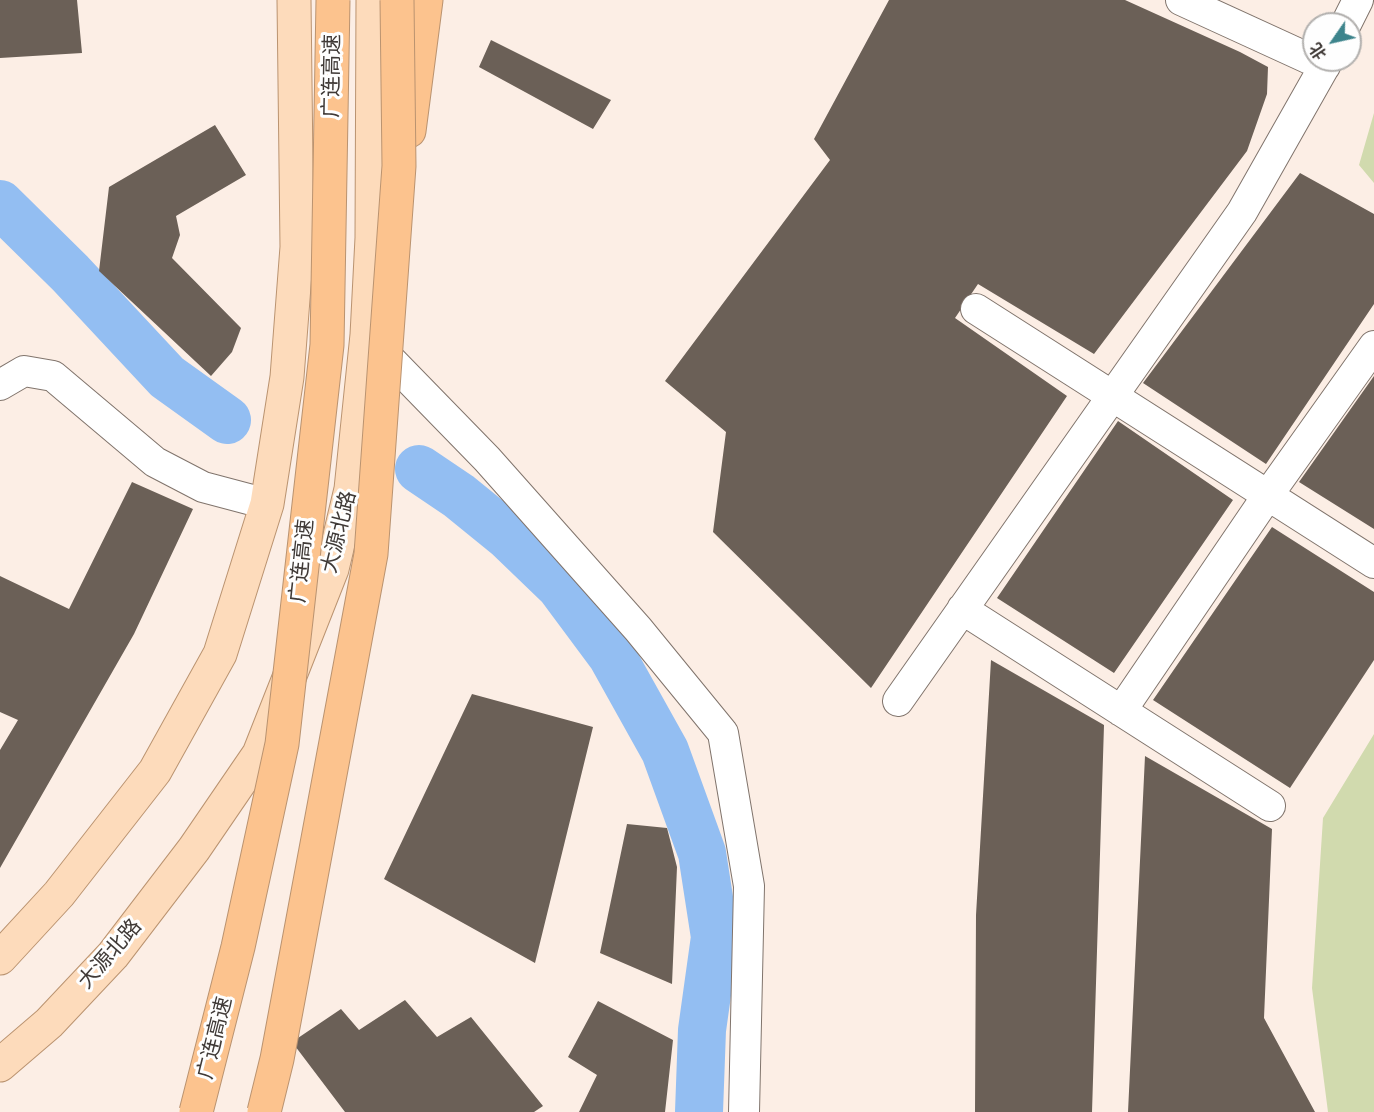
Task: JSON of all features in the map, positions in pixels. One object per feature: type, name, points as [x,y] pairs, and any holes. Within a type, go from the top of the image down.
[{"type":"highway","name":"广连高速","points":[[196,1112],[238,947],[282,744],[327,345],[333,0]]},
{"type":"highway","points":[[264,1112],[277,1059],[370,554],[399,166],[398,0]]},
{"type":"highway","points":[[392,264],[426,0]]},
{"type":"main road","points":[[0,958],[59,894],[155,771],[220,654],[267,504],[287,377],[297,247],[294,0]]},
{"type":"main road","name":"大源北路","points":[[0,1065],[49,1023],[113,955],[194,849],[259,754],[332,568],[351,489],[367,335],[372,238],[373,0]]},
{"type":"lane","points":[[1181,0],[1302,52]]},
{"type":"lane","points":[[898,701],[1242,212],[1322,72]]},
{"type":"lane","points":[[976,309],[1374,563]]},
{"type":"lane","points":[[367,335],[495,468],[638,629],[723,733],[749,886],[744,1112]]},
{"type":"lane","points":[[1121,711],[1268,495],[1374,346]]},
{"type":"lane","points":[[0,385],[24,371],[53,376],[155,462],[203,487],[267,504]]},
{"type":"lane","points":[[962,609],[1270,806]]},
{"type":"green space","points":[[1374,113],[1374,183],[1359,165]]},
{"type":"green space","points":[[1374,734],[1374,1112],[1328,1112],[1312,988],[1323,818]]},
{"type":"building","points":[[0,0],[77,0],[82,53],[0,58]]},
{"type":"building","points":[[889,0],[1125,0],[1268,67],[1267,94],[1247,151],[1094,354],[978,284],[955,318],[1067,396],[871,688],[713,532],[726,432],[665,381],[830,160],[814,139]]},
{"type":"building","points":[[491,40],[611,100],[593,129],[479,67]]},
{"type":"building","points":[[215,125],[246,175],[176,216],[180,235],[172,258],[241,328],[232,352],[211,376],[99,271],[109,187]]},
{"type":"building","points":[[1300,173],[1374,214],[1374,304],[1266,464],[1143,383]]},
{"type":"building","points":[[1374,376],[1374,529],[1299,482]]},
{"type":"building","points":[[1118,421],[1233,500],[1114,673],[997,598]]},
{"type":"building","points":[[132,482],[193,509],[134,634],[0,868],[0,750],[18,720],[0,712],[0,576],[69,609]]},
{"type":"building","points":[[1272,527],[1374,592],[1374,660],[1290,788],[1153,700]]},
{"type":"building","points":[[991,660],[1104,725],[1092,1112],[975,1112],[976,915]]},
{"type":"building","points":[[472,694],[593,727],[535,963],[384,879]]},
{"type":"building","points":[[1145,756],[1272,829],[1264,1018],[1315,1112],[1128,1112]]},
{"type":"building","points":[[627,824],[667,828],[677,867],[672,984],[600,953]]},
{"type":"building","points":[[405,1000],[437,1037],[471,1017],[543,1106],[534,1112],[345,1112],[292,1042],[341,1009],[359,1030]]},
{"type":"building","points":[[598,1001],[673,1040],[665,1112],[579,1112],[597,1075],[568,1057]]},
{"type":"waterway","points":[[0,204],[70,273],[167,377],[227,420]]},
{"type":"waterway","points":[[419,469],[459,496],[507,535],[560,586],[612,656],[665,751],[702,853],[715,937],[702,1030],[699,1112]]}]
